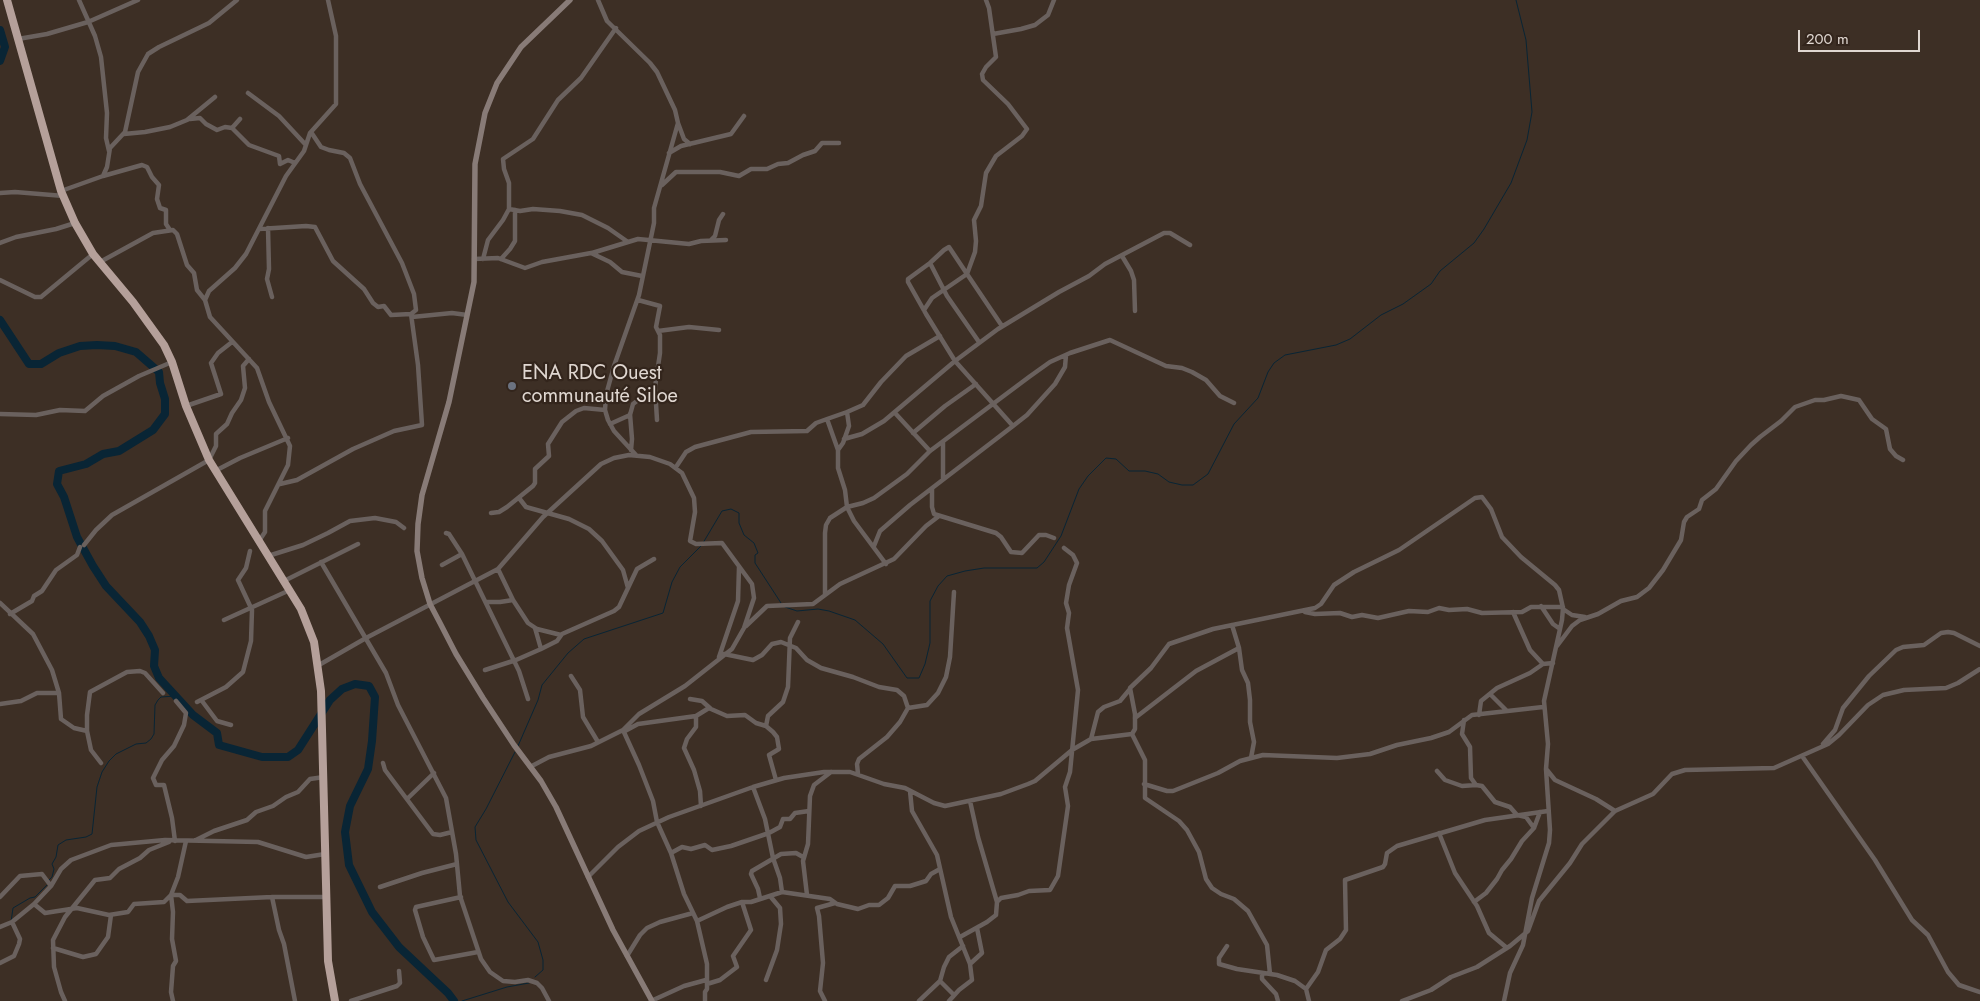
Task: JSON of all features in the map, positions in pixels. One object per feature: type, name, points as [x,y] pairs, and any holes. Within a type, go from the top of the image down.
[{"type":"highway","points":[[7,0],[62,194],[75,223],[93,254],[149,323],[172,362],[186,406],[208,460],[290,590],[301,609],[311,633],[319,665],[322,706],[328,961],[335,1001]]},
{"type":"main road","points":[[570,0],[521,47],[497,83],[485,113],[475,164],[474,282],[449,402],[422,495],[417,551],[422,578],[430,604],[456,654],[556,807],[627,956],[652,1001]]},
{"type":"street","points":[[79,0],[98,44],[104,70],[107,113],[106,138],[109,152],[107,167],[103,176]]},
{"type":"street","points":[[18,38],[47,34],[88,22],[138,0]]},
{"type":"street","points":[[124,134],[138,72],[148,54],[158,47],[214,20],[237,0]]},
{"type":"street","points":[[205,300],[209,290],[240,262],[286,176],[304,151],[311,132],[334,107],[337,98],[336,36],[328,0]]},
{"type":"street","points":[[598,0],[607,21],[616,28],[657,72],[675,110],[684,139],[690,144]]},
{"type":"street","points":[[924,310],[932,298],[967,274],[975,252],[974,220],[981,206],[986,173],[996,156],[1022,136],[1027,129],[1008,104],[983,80],[982,74],[986,67],[996,58],[989,8],[986,0]]},
{"type":"street","points":[[993,34],[1035,25],[1048,15],[1054,0]]},
{"type":"street","points":[[501,259],[515,240],[509,182],[504,169],[503,159],[533,139],[558,100],[581,78],[616,28]]},
{"type":"street","points":[[248,93],[279,116],[305,144]]},
{"type":"street","points":[[189,120],[215,97]]},
{"type":"street","points":[[668,154],[677,148],[731,134],[744,116]]},
{"type":"street","points":[[109,152],[115,141],[124,134],[170,127],[200,118],[216,130],[232,128],[240,119]]},
{"type":"street","points":[[636,455],[610,424],[605,410],[606,391],[638,300],[654,224],[654,211],[678,123]]},
{"type":"street","points":[[232,128],[249,145],[279,156],[280,164],[288,160],[295,163]]},
{"type":"street","points":[[280,484],[297,480],[353,448],[394,431],[422,425],[412,316],[416,310],[414,294],[402,263],[360,184],[350,158],[344,153],[321,147],[311,132]]},
{"type":"street","points":[[661,187],[676,172],[720,172],[739,176],[751,169],[768,169],[775,164],[788,163],[803,155],[817,151],[822,143],[839,143]]},
{"type":"street","points":[[0,193],[62,194],[103,176],[142,165],[147,167],[159,185],[158,199],[160,208],[166,210],[166,224],[170,230],[177,234],[187,265],[194,273],[197,290],[205,300],[210,318],[257,368],[269,402],[288,438],[290,459],[280,484],[265,511],[265,532],[259,541]]},
{"type":"street","points":[[483,258],[488,240],[512,210]]},
{"type":"street","points":[[512,210],[545,210],[582,215],[608,228],[628,242]]},
{"type":"street","points":[[711,240],[715,236],[719,220],[723,214]]},
{"type":"street","points":[[0,243],[16,237],[75,223]]},
{"type":"street","points":[[259,228],[306,226],[314,228],[333,261],[364,289],[378,307],[384,306],[391,315],[412,316],[452,313],[467,315]]},
{"type":"street","points":[[268,228],[269,269],[267,279],[272,297]]},
{"type":"street","points":[[100,262],[153,233],[170,230]]},
{"type":"street","points":[[844,439],[862,434],[895,413],[955,361],[1002,326],[1122,256],[1167,233],[1190,245]]},
{"type":"street","points":[[474,259],[501,259],[525,268],[542,262],[609,250],[638,240],[689,244],[711,240],[726,240]]},
{"type":"street","points":[[1002,326],[949,247],[908,280],[955,361],[1013,426]]},
{"type":"street","points":[[591,253],[610,262],[622,272],[642,276]]},
{"type":"street","points":[[0,280],[35,297],[41,296],[93,254]]},
{"type":"street","points":[[1122,256],[1134,280],[1135,311]]},
{"type":"street","points":[[930,263],[948,298],[979,342]]},
{"type":"street","points":[[638,300],[660,306],[656,327],[660,335],[660,353],[655,387],[657,420]]},
{"type":"street","points":[[658,331],[689,327],[719,330]]},
{"type":"street","points":[[676,467],[686,452],[696,447],[751,432],[807,431],[816,423],[848,412],[862,405],[906,356],[940,336]]},
{"type":"street","points":[[825,594],[824,539],[826,525],[830,518],[847,507],[872,499],[907,474],[930,451],[1044,367],[1066,354],[1110,340],[1166,366],[1182,368],[1192,372],[1206,380],[1220,396],[1234,403]]},
{"type":"street","points":[[186,406],[221,394],[211,363],[218,353],[232,342]]},
{"type":"street","points":[[874,546],[880,531],[910,505],[1027,415],[1055,384],[1065,367],[1066,354]]},
{"type":"street","points":[[10,614],[32,601],[34,596],[42,591],[56,570],[76,555],[94,531],[112,515],[208,460],[216,446],[216,434],[227,424],[241,400],[244,388],[243,366],[249,359]]},
{"type":"street","points":[[0,414],[29,416],[60,410],[85,411],[103,396],[152,370],[172,362]]},
{"type":"street","points":[[913,433],[945,406],[976,384]]},
{"type":"street","points":[[631,450],[630,414],[633,404],[655,387]]},
{"type":"street","points":[[1556,647],[1572,626],[1621,601],[1637,597],[1649,588],[1660,575],[1681,540],[1684,522],[1687,517],[1699,509],[1702,500],[1716,489],[1736,461],[1756,441],[1800,405],[1815,400],[1841,396],[1859,400],[1872,419],[1886,428],[1890,449],[1903,460]]},
{"type":"street","points":[[491,513],[499,512],[534,486],[535,469],[549,456],[548,444],[562,422],[576,411],[584,408],[605,410]]},
{"type":"street","points":[[838,450],[849,426],[848,412]]},
{"type":"street","points":[[895,413],[930,451]]},
{"type":"street","points":[[610,424],[630,414]]},
{"type":"street","points":[[827,419],[838,450],[838,468],[845,490],[847,507],[854,521],[886,564]]},
{"type":"street","points":[[215,471],[240,458],[288,438]]},
{"type":"street","points":[[943,442],[943,479]]},
{"type":"street","points":[[319,665],[366,638],[498,569],[548,512],[600,464],[623,456],[636,455],[658,459],[676,467],[686,478],[694,498],[695,512],[690,541],[696,544],[722,543],[752,584],[754,595],[744,628],[732,648],[685,686],[639,714],[624,731]]},
{"type":"street","points":[[932,489],[933,511],[939,516],[996,533],[1008,548],[1016,553],[1022,553],[1039,535],[1054,538]]},
{"type":"street","points":[[1091,739],[1098,712],[1104,707],[1120,701],[1130,688],[1151,668],[1169,644],[1232,625],[1304,612],[1321,604],[1332,588],[1354,572],[1401,548],[1475,498],[1482,497],[1491,509],[1497,529],[1502,537],[1520,557],[1555,585],[1559,590],[1563,607],[1543,707],[1548,744],[1546,769],[1550,830],[1549,843],[1532,898],[1522,948],[1507,982],[1504,1001]]},
{"type":"street","points":[[519,498],[526,506],[572,520],[587,528],[600,539],[624,570],[628,588]]},
{"type":"street","points":[[744,628],[770,605],[813,604],[840,584],[886,564],[898,557],[926,526],[939,516]]},
{"type":"street","points":[[268,556],[303,545],[350,521],[375,518],[396,522],[404,528]]},
{"type":"street","points":[[446,533],[449,534],[462,554],[476,580],[514,661],[528,699]]},
{"type":"street","points":[[284,581],[358,544]]},
{"type":"street","points":[[997,902],[1004,897],[1029,891],[1050,890],[1056,880],[1060,866],[1068,806],[1065,788],[1070,772],[1078,686],[1068,628],[1069,613],[1066,603],[1068,585],[1077,563],[1073,555],[1064,548]]},
{"type":"street","points":[[231,725],[217,721],[199,701],[226,687],[242,674],[252,638],[251,606],[238,580],[246,568],[250,551]]},
{"type":"street","points":[[442,565],[462,554]]},
{"type":"street","points":[[485,670],[514,661],[541,649],[557,641],[561,635],[618,609],[637,569],[654,559]]},
{"type":"street","points":[[321,562],[386,673],[398,705],[446,798],[461,897],[478,952],[490,972],[510,982],[532,980],[542,988],[549,1001]]},
{"type":"street","points":[[719,657],[738,601],[739,566]]},
{"type":"street","points":[[498,569],[526,621],[535,628],[561,635]]},
{"type":"street","points":[[224,620],[251,606],[290,590]]},
{"type":"street","points":[[908,708],[923,707],[932,701],[946,677],[950,657],[954,592]]},
{"type":"street","points":[[486,602],[513,600]]},
{"type":"street","points":[[0,603],[33,634],[52,670],[59,693],[61,719],[74,728],[87,731]]},
{"type":"street","points":[[1304,612],[1315,614],[1340,613],[1354,617],[1363,615],[1372,618],[1409,611],[1425,612],[1441,608],[1449,610],[1474,610],[1481,614],[1524,611],[1531,607],[1541,606],[1563,607],[1572,615],[1587,618]]},
{"type":"street","points":[[1541,606],[1553,624],[1560,629]]},
{"type":"street","points":[[1513,612],[1530,650],[1543,664]]},
{"type":"street","points":[[766,726],[768,716],[783,702],[788,687],[790,638],[798,622]]},
{"type":"street","points":[[1232,625],[1240,648],[1242,670],[1248,683],[1250,722],[1254,742],[1251,758]]},
{"type":"street","points":[[535,628],[541,649]]},
{"type":"street","points":[[1817,750],[1832,735],[1843,708],[1869,676],[1896,650],[1903,647],[1924,645],[1941,633],[1948,632],[1980,646]]},
{"type":"street","points":[[724,654],[753,660],[762,655],[775,642],[782,642],[790,645],[807,660],[821,668],[879,687],[897,690],[904,696],[908,708],[900,722],[887,737],[859,759],[857,764],[858,774]]},
{"type":"street","points":[[1135,718],[1196,671],[1240,648]]},
{"type":"street","points":[[1479,715],[1481,701],[1498,688],[1530,673],[1543,664],[1553,663]]},
{"type":"street","points":[[1402,1001],[1431,990],[1451,977],[1476,967],[1507,948],[1526,933],[1539,901],[1570,863],[1582,844],[1615,811],[1648,796],[1675,772],[1685,770],[1771,769],[1817,750],[1837,737],[1868,705],[1883,694],[1904,690],[1946,688],[1980,669]]},
{"type":"street","points":[[101,762],[91,750],[87,731],[90,692],[127,672],[140,670],[163,693]]},
{"type":"street","points":[[571,676],[580,690],[583,717],[598,742]]},
{"type":"street","points":[[1130,688],[1135,718],[1132,734],[1145,760],[1144,796],[1146,800],[1172,816],[1187,830],[1199,852],[1206,879],[1212,888],[1238,902],[1248,911],[1267,946],[1270,974]]},
{"type":"street","points":[[0,704],[21,701],[37,693],[59,693]]},
{"type":"street","points":[[1490,694],[1507,712]]},
{"type":"street","points":[[690,699],[702,701],[709,708],[727,716],[745,716],[766,726],[776,735],[779,749],[769,754],[776,780]]},
{"type":"street","points":[[174,841],[172,818],[164,785],[156,785],[153,778],[162,760],[174,746],[184,725],[186,713],[176,701]]},
{"type":"street","points":[[1144,784],[1166,791],[1173,791],[1218,773],[1240,761],[1263,756],[1337,758],[1370,754],[1449,732],[1456,728],[1464,719],[1472,715],[1543,707]]},
{"type":"street","points":[[530,767],[550,757],[598,742],[638,724],[696,716],[709,708]]},
{"type":"street","points":[[696,716],[696,727],[687,739],[684,748],[694,770],[700,791],[701,806]]},
{"type":"street","points":[[1464,719],[1462,734],[1470,748],[1470,778],[1476,785]]},
{"type":"street","points":[[624,731],[653,801],[657,822],[671,853],[684,894],[697,921],[706,959],[707,982],[705,1001]]},
{"type":"street","points":[[588,877],[628,839],[657,822],[776,780],[831,772],[858,774],[880,783],[902,787],[942,806],[1001,794],[1032,783],[1072,750],[1091,739],[1132,734]]},
{"type":"street","points":[[1802,756],[1875,860],[1912,920],[1925,931],[1948,972],[1962,987],[1980,992]]},
{"type":"street","points":[[383,763],[385,770],[433,834],[440,835],[452,832]]},
{"type":"street","points":[[1546,769],[1555,780],[1592,797],[1615,811]]},
{"type":"street","points":[[807,895],[803,857],[808,844],[810,796],[814,784],[831,772]]},
{"type":"street","points":[[1437,772],[1445,780],[1462,786],[1476,785],[1484,788],[1496,802],[1510,807],[1517,815],[1528,818],[1534,828]]},
{"type":"street","points":[[407,799],[434,773]]},
{"type":"street","points":[[194,841],[214,831],[247,820],[256,812],[273,806],[286,797],[298,792],[310,779],[324,777]]},
{"type":"street","points":[[753,787],[769,833],[772,858],[780,878],[782,892]]},
{"type":"street","points":[[910,791],[912,811],[937,855],[951,917],[970,964],[972,980],[949,1001]]},
{"type":"street","points":[[960,937],[996,915],[997,902],[978,837],[970,801]]},
{"type":"street","points":[[671,853],[679,848],[691,849],[704,845],[712,850],[769,833],[780,827],[782,820],[790,819],[795,813],[809,810]]},
{"type":"street","points":[[1306,988],[1318,972],[1326,950],[1340,939],[1346,930],[1344,881],[1383,867],[1387,853],[1394,847],[1485,820],[1548,811]]},
{"type":"street","points":[[1474,902],[1490,888],[1524,838],[1534,828],[1540,812]]},
{"type":"street","points":[[1439,833],[1454,873],[1474,902],[1489,933],[1507,948]]},
{"type":"street","points":[[65,1001],[58,981],[53,938],[72,908],[95,880],[110,878],[119,869],[140,858],[149,850],[174,841]]},
{"type":"street","points":[[0,926],[12,922],[34,904],[51,886],[66,863],[81,855],[111,845],[174,841],[261,843],[289,854],[306,857],[326,854]]},
{"type":"street","points":[[34,904],[45,913],[72,908],[86,909],[98,914],[110,915],[128,912],[134,904],[164,902],[171,894],[182,862],[186,841]]},
{"type":"street","points":[[760,898],[758,889],[750,874],[754,870],[772,858],[786,853],[803,857]]},
{"type":"street","points":[[380,887],[457,864]]},
{"type":"street","points":[[697,921],[722,908],[742,902],[751,902],[782,892],[814,896],[858,909],[869,905],[879,905],[888,898],[895,886],[910,886],[926,881],[931,874],[940,869]]},
{"type":"street","points":[[0,897],[20,876],[42,874],[51,886]]},
{"type":"street","points":[[171,894],[180,895],[187,901],[272,897],[327,898]]},
{"type":"street","points":[[171,894],[173,912],[172,938],[176,961],[171,992],[172,1001]]},
{"type":"street","points":[[766,980],[777,950],[781,924],[780,908],[770,896]]},
{"type":"street","points":[[814,896],[820,916],[823,963],[820,991],[824,1001]]},
{"type":"street","points":[[272,897],[284,944],[295,1001]]},
{"type":"street","points":[[461,897],[416,907],[415,910],[420,928],[434,960],[478,952]]},
{"type":"street","points":[[652,1001],[684,986],[720,980],[737,967],[733,956],[751,930],[742,902]]},
{"type":"street","points":[[817,908],[836,903]]},
{"type":"street","points":[[627,956],[640,935],[648,928],[660,922],[693,913]]},
{"type":"street","points":[[53,948],[83,957],[96,954],[108,937],[110,915]]},
{"type":"street","points":[[0,963],[14,956],[19,944],[20,938],[12,922]]},
{"type":"street","points":[[970,964],[982,953],[977,928]]},
{"type":"street","points":[[920,1001],[940,981],[944,967],[950,958],[963,946]]},
{"type":"street","points":[[1227,946],[1219,958],[1220,964],[1295,981],[1306,988],[1309,1001]]},
{"type":"street","points":[[351,1001],[397,986],[400,983],[399,971]]},
{"type":"street","points":[[1262,973],[1262,979],[1276,994],[1278,1001]]},
{"type":"street","points":[[940,981],[954,995]]},
{"type":"waterway","points":[[785,607],[797,611],[818,609],[829,611],[855,620],[883,644],[907,678],[919,678],[925,664],[930,643],[930,601],[938,586],[947,576],[965,571],[984,568],[1037,568],[1044,562],[1061,536],[1079,489],[1088,476],[1106,458],[1116,459],[1129,471],[1145,471],[1158,474],[1169,482],[1182,485],[1193,485],[1208,474],[1234,424],[1258,398],[1268,372],[1274,363],[1285,355],[1336,345],[1350,339],[1381,315],[1403,304],[1431,284],[1440,271],[1474,243],[1484,229],[1511,183],[1527,140],[1532,112],[1526,40],[1516,0]]},
{"type":"waterway","points":[[0,30],[5,47],[0,61]]},
{"type":"waterway","points":[[0,320],[29,364],[41,364],[59,353],[80,346],[115,346],[136,352],[159,372],[165,399],[165,414],[153,430],[119,451],[103,454],[86,464],[59,471],[57,484],[64,497],[77,537],[93,566],[106,586],[140,622],[149,636],[155,650],[154,666],[159,678],[193,715],[217,733],[219,745],[262,757],[288,757],[298,750],[330,700],[342,689],[355,684],[369,686],[375,697],[372,741],[368,769],[350,806],[345,832],[349,865],[372,912],[399,947],[448,993],[454,1001]]},
{"type":"waterway","points":[[703,543],[722,511],[731,509],[739,513],[739,523],[744,535],[754,543],[758,553],[755,555],[755,563],[781,603]]},
{"type":"waterway","points":[[518,746],[538,700],[542,685],[568,653],[584,639],[663,613],[672,582],[680,567],[701,546]]},
{"type":"waterway","points":[[48,881],[52,877],[54,869],[52,864],[56,857],[58,845],[66,840],[86,837],[92,834],[97,787],[102,772],[109,761],[116,754],[136,744],[146,743],[151,739],[154,734],[155,705],[161,697],[176,696]]},
{"type":"waterway","points":[[515,752],[475,827],[476,840],[508,902],[538,942],[543,960],[543,970],[535,977]]},
{"type":"waterway","points":[[11,922],[13,908],[35,897],[47,885]]},
{"type":"waterway","points":[[462,1001],[507,987],[529,983]]},
{"type":"place","name":"ENA RDC Ouest communauté Siloe","points":[[512,386]]}]
